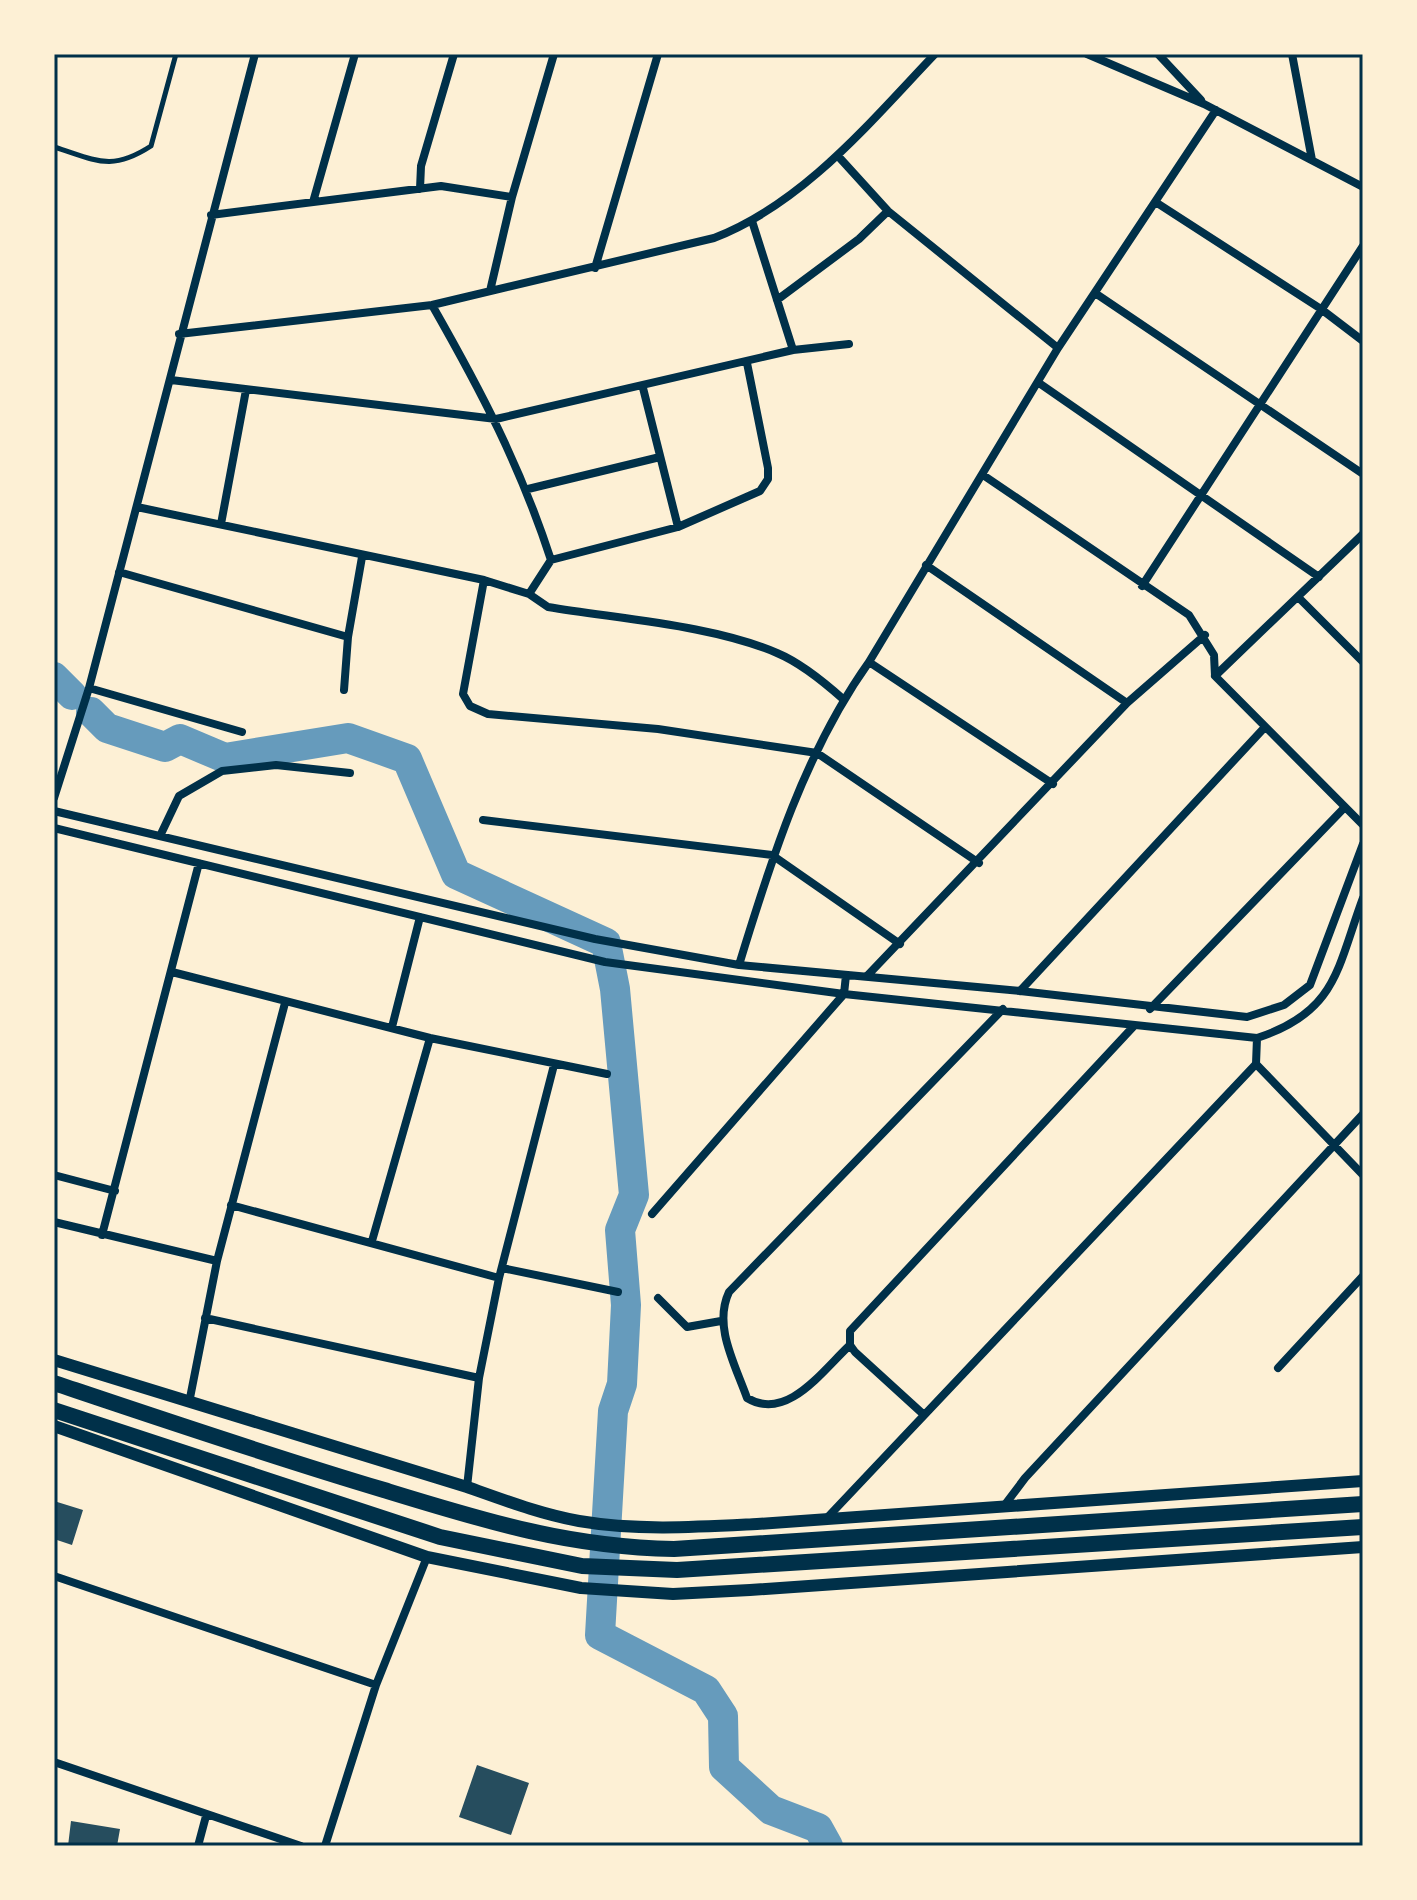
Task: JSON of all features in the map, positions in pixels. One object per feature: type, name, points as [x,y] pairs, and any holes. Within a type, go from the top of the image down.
[{"type":"highway","points":[[54,1383],[285,1461],[522,1532],[582,1544],[651,1549],[1363,1504]]},
{"type":"highway","points":[[54,1410],[440,1537],[582,1566],[651,1571],[1363,1527]]},
{"type":"street","points":[[54,798],[89,688],[171,380],[179,334],[255,54]]},
{"type":"street","points":[[313,202],[355,54]]},
{"type":"street","points":[[420,189],[421,166],[454,54]]},
{"type":"street","points":[[490,291],[512,197],[554,54]]},
{"type":"street","points":[[595,268],[658,54]]},
{"type":"street","points":[[179,334],[432,305],[714,238],[752,221],[838,156],[935,54]]},
{"type":"street","points":[[1087,54],[1204,104],[1363,187]]},
{"type":"street","points":[[1158,54],[1204,104]]},
{"type":"street","points":[[1292,54],[1312,160]]},
{"type":"street","points":[[739,965],[772,855],[843,699],[869,662],[1058,348],[1216,110]]},
{"type":"street","points":[[838,156],[888,211],[1058,348]]},
{"type":"street","points":[[211,215],[420,189],[473,189],[512,197]]},
{"type":"street","points":[[1157,203],[1321,309],[1363,341]]},
{"type":"street","points":[[777,300],[859,239],[888,211]]},
{"type":"street","points":[[752,221],[793,350]]},
{"type":"street","points":[[1142,586],[1363,246]]},
{"type":"street","points":[[1095,293],[1363,474]]},
{"type":"street","points":[[432,305],[496,419],[528,489],[551,560]]},
{"type":"street","points":[[171,380],[496,419],[643,388],[793,350],[849,344]]},
{"type":"street","points":[[529,594],[551,560],[678,527],[760,491],[768,479],[747,363]]},
{"type":"street","points":[[1039,383],[1319,577]]},
{"type":"street","points":[[643,388],[678,527]]},
{"type":"street","points":[[221,524],[246,390]]},
{"type":"street","points":[[528,489],[660,457]]},
{"type":"street","points":[[983,475],[1142,586],[1189,615],[1205,635],[1214,655],[1215,676],[1363,825]]},
{"type":"street","points":[[137,507],[362,557],[484,580],[529,594],[548,607],[715,633],[779,653],[822,680],[843,699]]},
{"type":"street","points":[[1215,676],[1363,534]]},
{"type":"street","points":[[344,690],[348,637],[362,557]]},
{"type":"street","points":[[926,565],[1127,703]]},
{"type":"street","points":[[119,572],[348,637]]},
{"type":"street","points":[[484,580],[463,694],[470,706],[488,714],[658,729],[817,753],[979,863]]},
{"type":"street","points":[[1299,598],[1363,662]]},
{"type":"street","points":[[867,976],[979,863],[1127,703],[1205,635]]},
{"type":"street","points":[[869,662],[1053,784]]},
{"type":"street","points":[[89,688],[242,732]]},
{"type":"street","points":[[1020,991],[1265,727]]},
{"type":"street","points":[[160,836],[179,796],[222,771],[276,765],[350,773]]},
{"type":"street","points":[[1150,1009],[1345,807]]},
{"type":"street","points":[[54,811],[595,939],[739,965],[1020,991],[1150,1009],[1247,1017],[1284,1005],[1310,985],[1363,844]]},
{"type":"street","points":[[483,820],[772,855],[900,944]]},
{"type":"street","points":[[54,828],[605,962],[844,994],[1257,1038],[1292,1023],[1327,995],[1363,898]]},
{"type":"street","points":[[102,1235],[199,863]]},
{"type":"street","points":[[392,1027],[420,917]]},
{"type":"street","points":[[172,972],[430,1038],[607,1074]]},
{"type":"street","points":[[652,1214],[844,994],[846,975]]},
{"type":"street","points":[[189,1403],[217,1261],[285,1003]]},
{"type":"street","points":[[850,1345],[792,1399],[778,1405],[760,1406],[747,1398],[721,1321],[729,1292],[1003,1009]]},
{"type":"street","points":[[923,1414],[850,1345],[850,1331],[1133,1027]]},
{"type":"street","points":[[372,1241],[430,1038]]},
{"type":"street","points":[[826,1520],[1256,1064],[1257,1038]]},
{"type":"street","points":[[1256,1064],[1363,1175]]},
{"type":"street","points":[[467,1487],[479,1378],[499,1278],[554,1065]]},
{"type":"street","points":[[1004,1507],[1025,1478],[1363,1114]]},
{"type":"street","points":[[54,1175],[115,1191]]},
{"type":"street","points":[[231,1205],[499,1278]]},
{"type":"street","points":[[54,1222],[217,1261]]},
{"type":"street","points":[[502,1268],[618,1292]]},
{"type":"street","points":[[1278,1368],[1363,1276]]},
{"type":"street","points":[[658,1298],[687,1327],[721,1321]]},
{"type":"street","points":[[205,1318],[479,1378]]},
{"type":"street","points":[[54,1360],[467,1487],[528,1509],[581,1522],[650,1527],[826,1520],[1363,1481]]},
{"type":"street","points":[[54,1426],[427,1557],[581,1588],[651,1593],[956,1577],[1363,1547]]},
{"type":"street","points":[[325,1846],[376,1685],[427,1557]]},
{"type":"street","points":[[54,1576],[376,1685]]},
{"type":"street","points":[[54,1762],[301,1846]]},
{"type":"street","points":[[198,1846],[206,1816]]},
{"type":"lane","points":[[54,147],[101,162],[128,161],[151,146],[176,54]]},
{"type":"building","points":[[54,1501],[83,1510],[72,1545],[54,1539]]},
{"type":"building","points":[[477,1765],[529,1783],[511,1835],[459,1817]]},
{"type":"building","points":[[71,1821],[120,1829],[117,1846],[68,1846]]},
{"type":"waterway","points":[[54,677],[72,695]]},
{"type":"waterway","points":[[91,712],[107,728],[165,747],[180,739],[225,758],[348,738],[407,759],[456,874],[606,943],[615,989],[634,1195],[620,1230],[626,1305],[622,1384],[613,1411],[600,1635],[706,1690],[723,1716],[724,1767],[771,1810],[818,1828],[828,1846]]}]
